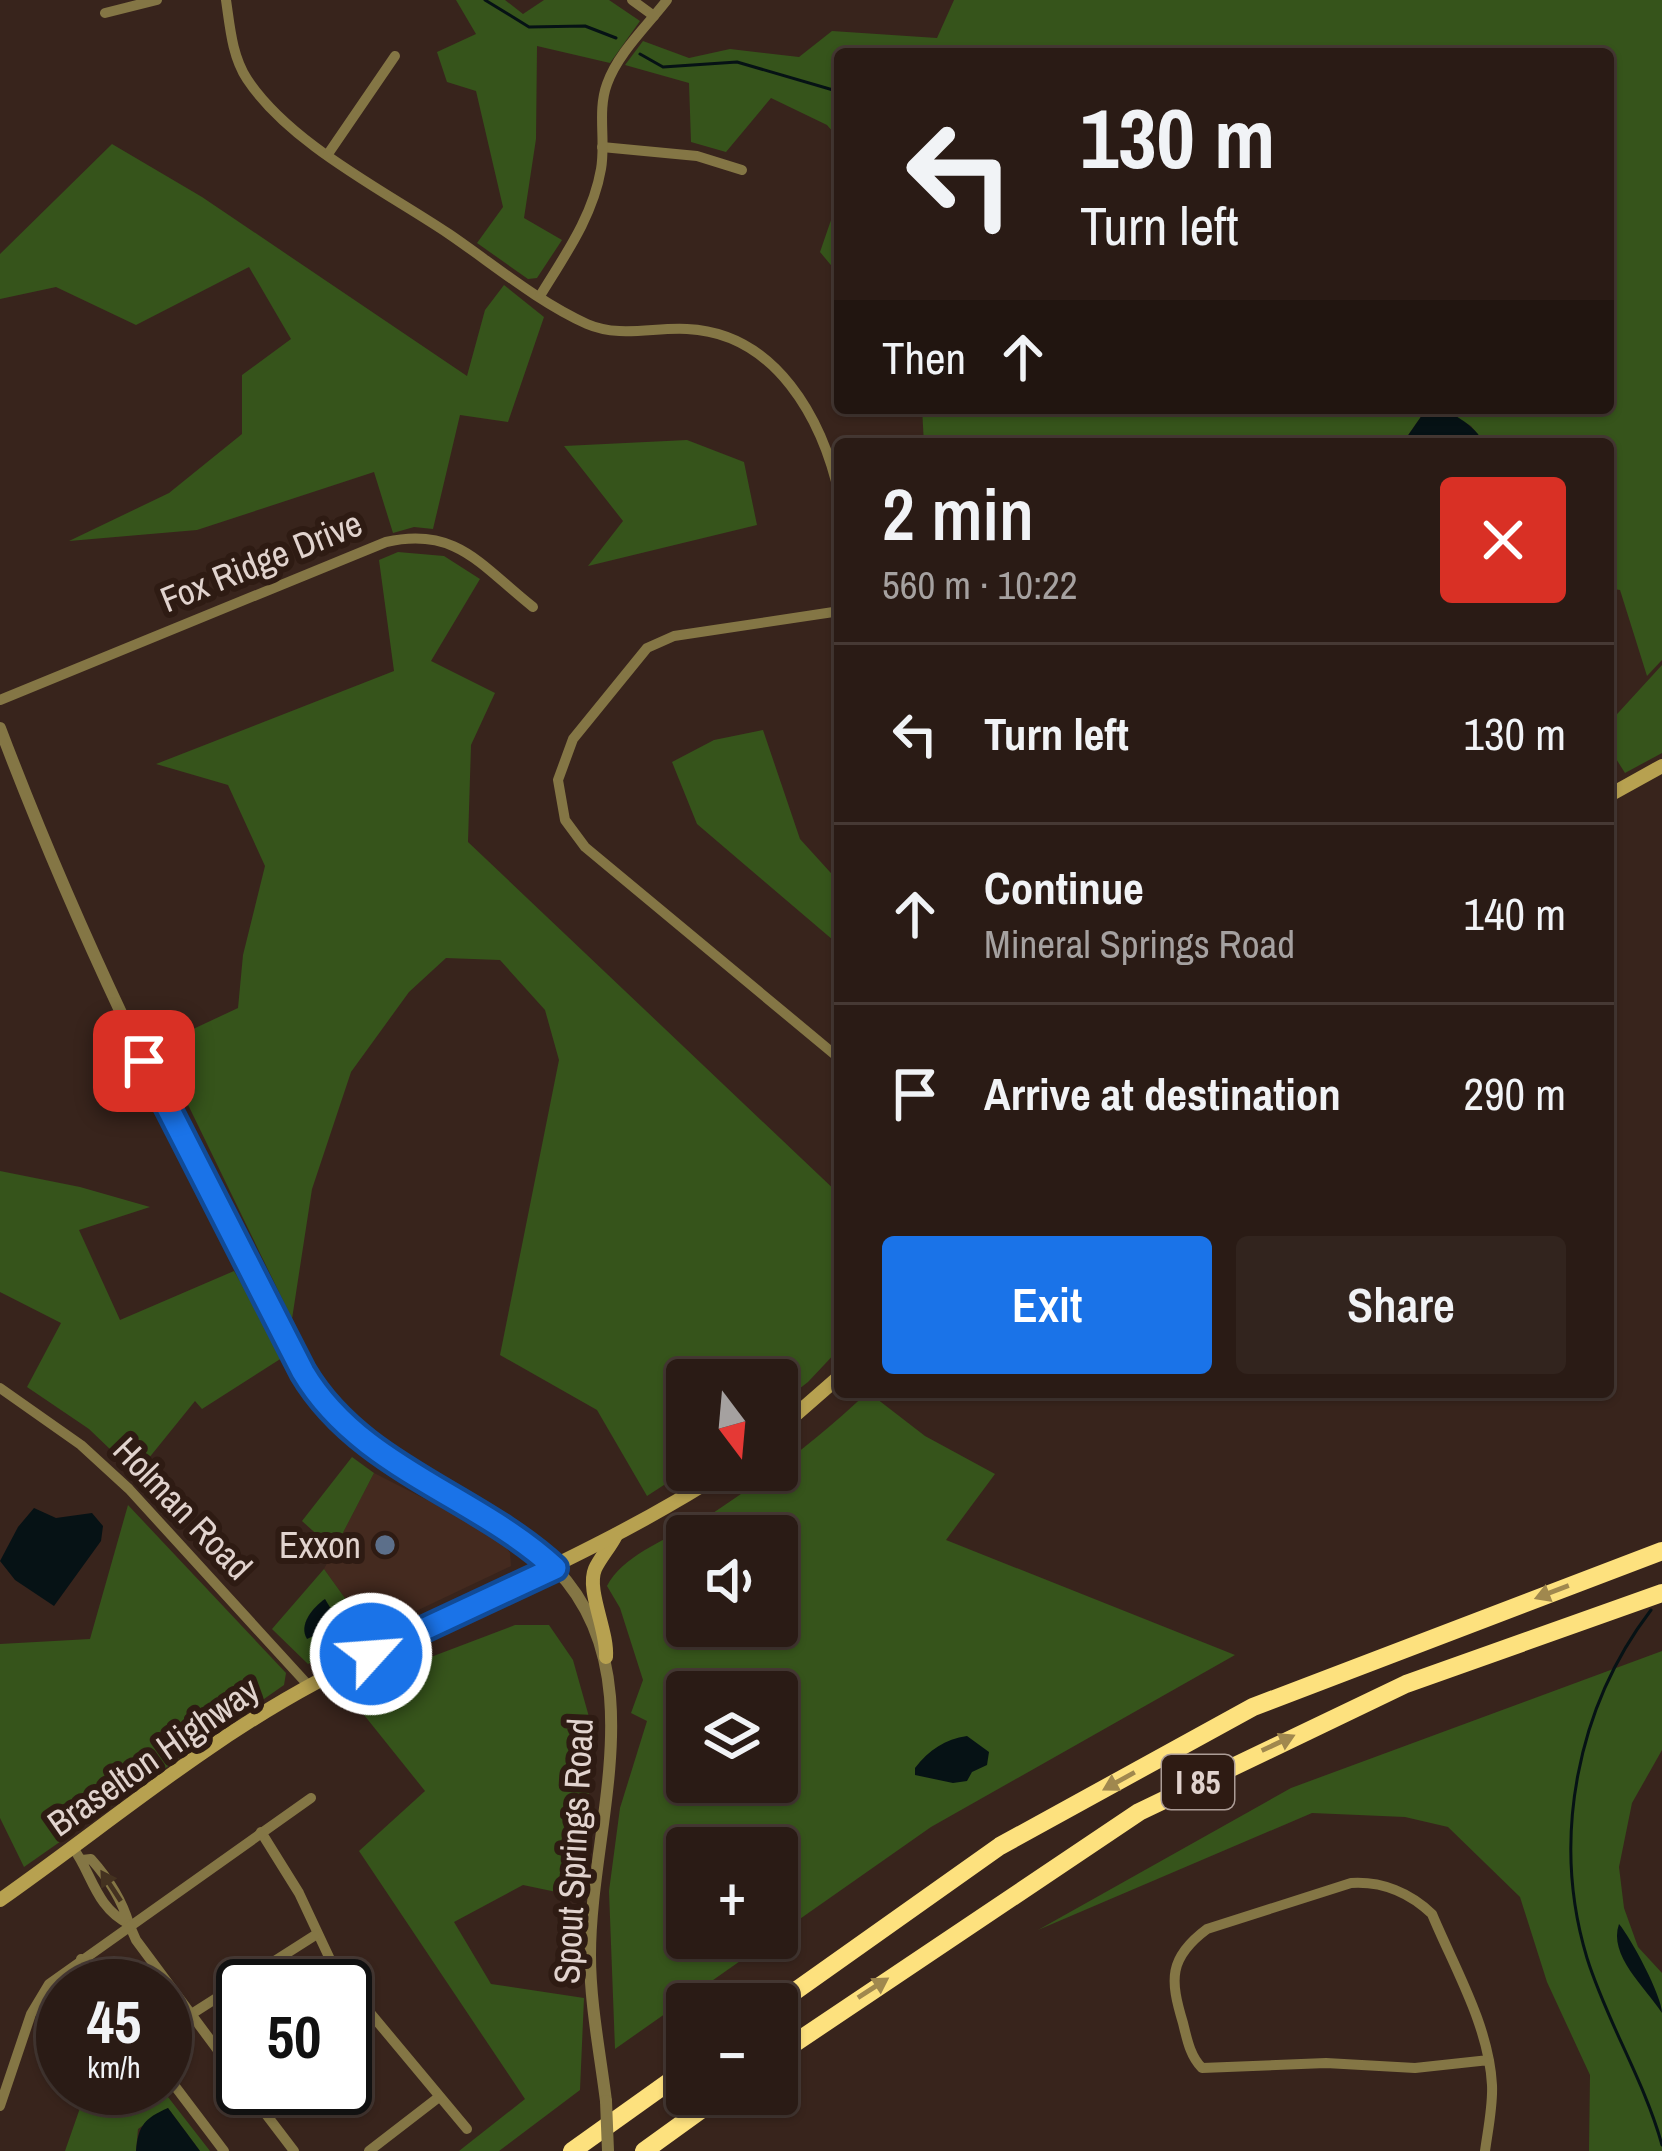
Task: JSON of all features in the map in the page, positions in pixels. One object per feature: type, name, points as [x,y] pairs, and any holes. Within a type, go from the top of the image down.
[{"type":"highway","name":"I 85","points":[[798,1989],[1000,1846],[1253,1708],[1662,1551]]},
{"type":"highway","name":"I 85","points":[[798,2040],[1139,1812],[1406,1684],[1662,1593]]},
{"type":"highway","points":[[572,2151],[666,2084]]},
{"type":"highway","points":[[644,2151],[694,2115]]},
{"type":"main road","points":[[1614,793],[1662,766]]},
{"type":"main road","points":[[798,1413],[834,1381]]},
{"type":"main road","name":"Braselton Highway","points":[[0,1900],[77,1854],[197,1758],[309,1686],[555,1568],[691,1491]]},
{"type":"main road","points":[[606,1658],[608,1639],[592,1583],[616,1535]]},
{"type":"street","points":[[105,13],[157,0]]},
{"type":"street","points":[[226,0],[232,41],[244,74],[272,110],[328,154],[540,296],[601,329],[682,329],[738,338],[788,382],[811,416],[834,477]]},
{"type":"street","points":[[632,0],[655,16]]},
{"type":"street","points":[[540,296],[596,195],[606,87],[616,66],[668,0]]},
{"type":"street","points":[[328,154],[395,56]]},
{"type":"street","points":[[602,147],[697,156],[742,170]]},
{"type":"street","name":"Fox Ridge Drive","points":[[0,700],[386,542],[415,535],[449,541],[533,607]]},
{"type":"street","points":[[834,612],[674,636],[647,648],[573,739],[558,780],[565,820],[585,847],[834,1055]]},
{"type":"street","name":"Spout Springs Road","points":[[0,728],[44,842],[184,1145],[326,1408],[368,1446],[507,1527],[555,1568],[581,1598],[606,1658],[612,1738],[590,1957],[608,2151]]},
{"type":"street","name":"Holman Road","points":[[0,1388],[81,1445],[129,1489],[309,1686]]},
{"type":"street","points":[[81,1959],[310,1798]]},
{"type":"street","points":[[261,1832],[298,1893],[330,1959]]},
{"type":"street","points":[[77,1854],[96,1890],[116,1917],[130,1924],[150,1959]]},
{"type":"street","points":[[1485,2151],[1492,2087],[1489,2060],[1482,2033],[1432,1914],[1418,1900],[1386,1886],[1351,1883],[1207,1929],[1188,1943],[1177,1960],[1174,1996],[1193,2059],[1202,2068],[1326,2062],[1415,2068],[1489,2060]]},
{"type":"street","points":[[192,2013],[317,1934]]},
{"type":"street","points":[[0,2106],[36,2007]]},
{"type":"street","points":[[372,2015],[467,2129]]},
{"type":"street","points":[[192,2017],[216,2049]]},
{"type":"street","points":[[369,2151],[439,2096]]},
{"type":"street","points":[[192,2109],[224,2151]]},
{"type":"street","points":[[267,2115],[294,2151]]},
{"type":"shaded area","points":[[1423,414],[1450,414],[1481,438],[1406,438]]},
{"type":"shaded area","points":[[374,1473],[500,1537],[510,1553],[511,1566],[370,1633],[324,1569]]},
{"type":"shaded area","points":[[34,1508],[56,1518],[92,1513],[103,1526],[101,1541],[54,1606],[15,1580],[0,1561]]},
{"type":"shaded area","points":[[325,1599],[340,1624],[307,1639],[306,1622]]},
{"type":"shaded area","points":[[967,1736],[989,1752],[987,1765],[972,1772],[967,1781],[915,1775],[915,1768],[932,1751]]},
{"type":"shaded area","points":[[1619,1924],[1645,1967],[1662,2013],[1623,1959]]},
{"type":"shaded area","points":[[154,2115],[173,2115],[200,2151],[136,2151],[144,2124]]},
{"type":"green space","points":[[456,0],[505,0],[523,14],[544,0],[609,0],[640,21],[610,63],[537,46],[536,139],[524,218],[562,240],[537,278],[528,279],[477,243],[503,207],[476,91],[447,82],[437,52],[476,34]]},
{"type":"green space","points":[[954,0],[1662,0],[1662,660],[1647,676],[1620,590],[1614,589],[1614,438],[1480,438],[1471,426],[1450,414],[1614,414],[1614,48],[834,48],[834,133],[827,125],[771,98],[726,152],[691,142],[689,83],[625,65],[643,41],[689,58],[730,49],[799,57],[832,31],[937,38]]},
{"type":"green space","points":[[112,144],[202,197],[467,376],[485,310],[504,285],[544,317],[508,422],[460,415],[433,529],[414,527],[393,533],[374,472],[197,530],[69,541],[169,493],[242,434],[242,375],[291,339],[249,267],[136,325],[56,287],[0,299],[0,254]]},
{"type":"green space","points":[[834,211],[834,269],[820,252]]},
{"type":"green space","points":[[922,414],[1423,414],[1406,438],[924,438]]},
{"type":"green space","points":[[687,440],[744,462],[757,525],[588,566],[623,521],[564,446]]},
{"type":"green space","points":[[398,552],[444,556],[480,579],[431,661],[495,693],[471,745],[468,842],[834,1189],[834,1354],[798,1390],[798,1359],[666,1359],[666,1484],[647,1496],[597,1410],[500,1355],[559,1060],[545,1010],[500,960],[446,958],[409,992],[351,1072],[312,1189],[292,1319],[159,1045],[238,1008],[243,955],[265,866],[228,785],[156,764],[394,671],[379,560]]},
{"type":"green space","points":[[1662,665],[1662,753],[1625,773],[1614,756],[1614,717]]},
{"type":"green space","points":[[763,730],[800,839],[834,876],[834,941],[697,824],[672,762],[714,740]]},
{"type":"green space","points":[[0,1171],[150,1207],[79,1230],[120,1320],[234,1271],[285,1356],[202,1409],[195,1401],[136,1474],[89,1429],[27,1387],[61,1323],[0,1292]]},
{"type":"green space","points":[[861,1398],[876,1398],[925,1436],[995,1474],[946,1540],[1235,1655],[931,1827],[798,1920],[798,1827],[666,1827],[666,1959],[743,1959],[709,1983],[666,1983],[666,2013],[615,2049],[609,1891],[620,1808],[647,1721],[631,1713],[643,1680],[620,1608],[607,1586],[627,1563],[666,1539],[666,1647],[798,1647],[798,1515],[709,1515],[744,1491],[798,1491],[798,1452]]},
{"type":"green space","points":[[352,1457],[374,1473],[334,1550],[302,1521]]},
{"type":"green space","points":[[128,1505],[286,1673],[284,1685],[24,1867],[0,1818],[0,1644],[90,1639]]},
{"type":"green space","points":[[324,1569],[370,1633],[308,1664],[272,1629]]},
{"type":"green space","points":[[515,1625],[549,1625],[573,1660],[591,1724],[585,1898],[523,1885],[454,1922],[491,1984],[584,1998],[580,2090],[499,2151],[459,2151],[525,2099],[359,1851],[425,1791],[344,1690]]},
{"type":"green space","points":[[1662,1651],[1662,1750],[1632,1803],[1619,1867],[1624,1908],[1638,1947],[1662,1973],[1662,2151],[1589,2151],[1590,2075],[1547,1982],[1520,1897],[1448,1827],[1405,1817],[1312,1813],[1038,1930],[1291,1788]]},
{"type":"green space","points":[[78,2115],[158,2115],[138,2129],[136,2151],[65,2151]]},
{"type":"green space","points":[[173,2115],[182,2115],[210,2151],[200,2151]]},
{"type":"waterway","points":[[485,0],[529,27],[585,26],[616,38]]},
{"type":"waterway","points":[[640,54],[663,67],[737,62],[834,90]]},
{"type":"waterway","points":[[1651,1610],[1626,1648],[1589,1731],[1572,1821],[1571,1867],[1587,1958],[1662,2145]]},
{"type":"place","name":"Exxon","points":[[385,1545]]},
{"type":"route","points":[[144,1061],[303,1372],[326,1408],[368,1446],[507,1527],[555,1568],[371,1654]]}]
